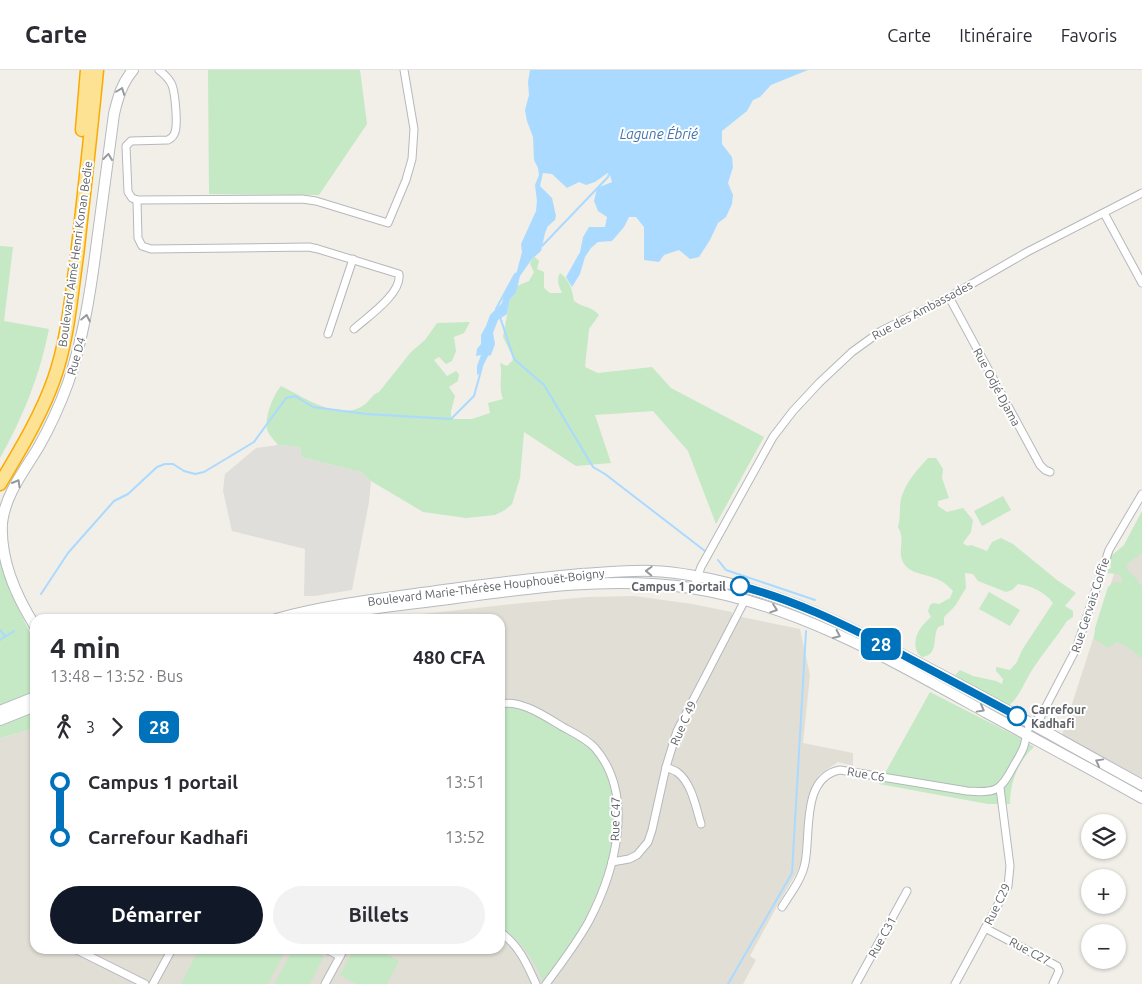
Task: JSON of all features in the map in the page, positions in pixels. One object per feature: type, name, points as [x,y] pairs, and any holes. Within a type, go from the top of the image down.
[{"type":"highway","name":"Boulevard Aimé Henri Konan Bedie","points":[[0,469],[36,404],[47,377],[57,339],[77,183],[87,70]]},
{"type":"highway","name":"Boulevard Aimé Henri Konan Bedie","points":[[0,484],[26,440],[42,406],[54,379],[65,340],[88,163],[97,70]]},
{"type":"main road","name":"Rue D4","points":[[30,616],[5,562],[1,536],[5,507],[47,432],[68,384],[81,344],[88,311],[114,114],[126,78],[133,70]]},
{"type":"main road","name":"Boulevard Marie-Thérèse Houphouët-Boigny","points":[[296,614],[321,608],[381,599],[553,577],[633,571],[665,572],[697,577],[750,589],[796,604],[823,616],[955,682],[1142,785]]},
{"type":"main road","name":"Boulevard Marie-Thérèse Houphouët-Boigny","points":[[341,614],[535,588],[592,583],[650,584],[693,589],[745,600],[792,616],[876,653],[1142,798]]},
{"type":"main road","points":[[0,711],[30,699]]},
{"type":"main road","points":[[0,720],[30,708]]},
{"type":"street","points":[[159,70],[166,76],[174,93],[176,127],[173,137],[168,140],[128,142],[126,146],[128,192],[132,198],[137,200],[302,199],[316,201],[388,223],[406,180],[412,158],[414,129],[404,70]]},
{"type":"street","name":"Rue des Ambassades","points":[[693,589],[697,577],[729,515],[773,437],[793,411],[819,383],[881,331],[1142,193]]},
{"type":"street","points":[[137,200],[138,238],[142,246],[151,249],[309,247],[399,274],[392,294],[354,329]]},
{"type":"street","points":[[1104,213],[1142,283]]},
{"type":"street","points":[[328,334],[353,259]]},
{"type":"street","name":"Rue Odjé Djama","points":[[949,296],[1040,465],[1050,472]]},
{"type":"street","name":"Rue Gervais Coffie","points":[[1035,726],[1076,649],[1109,550],[1142,494]]},
{"type":"street","name":"Rue C 49","points":[[612,862],[629,859],[645,848],[652,830],[666,767],[677,731],[745,600]]},
{"type":"street","name":"Rue C47","points":[[505,703],[531,710],[580,736],[594,748],[614,780],[617,798],[617,829],[612,862],[597,904],[588,923],[546,984]]},
{"type":"street","points":[[1000,788],[1006,781],[1035,726]]},
{"type":"street","points":[[1030,737],[1035,726]]},
{"type":"street","points":[[666,767],[677,772],[686,783],[701,824]]},
{"type":"street","name":"Rue C6","points":[[782,907],[805,862],[811,801],[817,786],[832,771],[840,770],[967,791],[986,792],[1000,788]]},
{"type":"street","name":"Rue C29","points":[[955,984],[1004,893],[1009,878],[1010,866],[1000,788]]},
{"type":"street","name":"Rue C31","points":[[856,984],[907,891]]},
{"type":"street","name":"Rue C27","points":[[985,928],[1057,966],[1059,971],[1052,984]]},
{"type":"street","points":[[505,936],[516,945],[536,984]]},
{"type":"street","points":[[86,954],[145,984]]},
{"type":"street","points":[[153,984],[169,954]]},
{"type":"street","points":[[325,984],[340,956],[336,954]]},
{"type":"shaded area","points":[[278,445],[301,447],[301,457],[361,472],[371,481],[369,502],[352,590],[304,596],[305,549],[232,531],[223,491],[225,474],[256,448]]},
{"type":"shaded area","points":[[1142,547],[1142,778],[1062,735],[1115,571]]},
{"type":"shaded area","points":[[634,596],[692,604],[732,612],[732,615],[800,629],[810,675],[803,743],[853,753],[853,766],[838,762],[820,774],[813,785],[807,801],[801,863],[750,956],[756,960],[743,984],[0,984],[0,738],[30,729],[30,954],[505,954],[505,614],[423,614],[588,597]]},
{"type":"green space","points":[[208,70],[360,70],[367,124],[319,195],[209,194]]},
{"type":"green space","points":[[0,246],[13,247],[4,321],[49,329],[41,363],[30,395],[0,458]]},
{"type":"green space","points":[[535,257],[539,261],[537,269],[544,272],[544,288],[550,293],[562,293],[558,281],[560,273],[568,282],[574,301],[599,315],[589,329],[585,367],[598,373],[652,367],[671,388],[764,437],[716,524],[688,451],[653,411],[595,415],[611,463],[576,466],[524,432],[520,478],[512,504],[495,515],[466,518],[423,512],[371,481],[361,472],[301,457],[301,447],[278,445],[269,434],[267,427],[268,415],[272,401],[281,386],[320,406],[330,409],[341,411],[361,407],[379,392],[411,352],[425,340],[437,323],[470,322],[464,333],[454,337],[456,351],[452,361],[446,364],[439,357],[434,360],[447,376],[456,371],[459,374],[458,381],[449,387],[455,396],[451,419],[472,419],[490,413],[488,403],[503,399],[500,363],[507,366],[514,359],[503,337],[510,299],[516,293],[517,286],[529,281],[534,272],[530,264]]},
{"type":"green space","points":[[928,458],[936,458],[943,469],[942,478],[949,498],[938,501],[938,506],[947,512],[963,508],[973,520],[971,532],[963,543],[967,546],[971,545],[987,551],[992,542],[1001,538],[1013,544],[1076,593],[1065,606],[1073,611],[1073,617],[1067,621],[1032,670],[1016,698],[1008,706],[955,675],[960,670],[973,676],[1002,684],[1003,679],[996,671],[996,667],[1010,670],[1017,662],[1022,650],[1053,603],[1038,590],[1028,586],[1018,584],[1012,590],[1006,592],[978,581],[973,574],[965,573],[966,588],[955,606],[944,617],[944,625],[938,627],[933,650],[927,656],[922,657],[919,655],[916,648],[916,640],[921,627],[931,617],[928,611],[930,605],[933,603],[939,604],[950,598],[953,591],[944,583],[910,569],[901,558],[901,537],[898,527],[901,499],[908,482]]},
{"type":"green space","points":[[1003,496],[1011,510],[982,526],[974,511]]},
{"type":"green space","points":[[1142,511],[1142,553],[1127,564],[1127,570],[1142,587],[1142,659],[1120,643],[1116,642],[1109,648],[1094,639],[1095,628],[1108,587],[1114,582],[1121,583],[1122,578],[1118,574],[1106,573],[1105,571],[1111,568],[1110,557],[1124,545]]},
{"type":"green space","points":[[0,553],[10,592],[30,633],[30,729],[0,738]]},
{"type":"green space","points":[[989,592],[1020,610],[1010,626],[979,609]]},
{"type":"green space","points":[[930,692],[1034,747],[1019,766],[1013,780],[1010,804],[988,804],[879,784]]},
{"type":"green space","points":[[505,707],[521,710],[536,716],[575,738],[592,751],[606,771],[614,794],[615,819],[612,845],[596,895],[574,939],[544,982],[521,944],[505,930]]},
{"type":"green space","points":[[196,954],[283,954],[268,984],[181,984]]},
{"type":"green space","points":[[290,954],[320,954],[324,956],[310,984],[274,984]]},
{"type":"green space","points":[[351,954],[386,954],[399,961],[387,984],[356,984],[340,975]]},
{"type":"water","name":"Lagune Ébrié","points":[[530,70],[808,70],[771,85],[760,97],[753,100],[747,111],[722,131],[722,144],[732,157],[733,167],[728,183],[733,195],[732,204],[726,217],[718,223],[699,257],[690,259],[679,250],[664,255],[659,262],[644,260],[644,227],[636,217],[629,217],[624,227],[612,241],[598,242],[591,248],[572,287],[566,277],[580,252],[583,237],[589,227],[605,227],[607,217],[598,211],[594,201],[597,188],[612,182],[609,172],[595,182],[586,185],[579,182],[567,188],[552,174],[543,173],[540,186],[552,198],[556,216],[555,220],[548,226],[541,251],[532,259],[520,276],[516,293],[510,299],[507,314],[498,320],[493,333],[495,344],[491,355],[488,356],[477,375],[477,366],[481,355],[476,356],[477,349],[481,344],[481,335],[490,315],[502,303],[504,293],[517,271],[522,252],[521,244],[536,211],[535,185],[539,175],[534,160],[533,137],[525,110],[529,95],[528,82]]},
{"type":"waterway","points":[[542,246],[608,177],[610,170]]},
{"type":"waterway","points":[[496,309],[515,274]]},
{"type":"waterway","points":[[500,317],[514,359],[544,385],[593,467],[605,474],[705,551]]},
{"type":"waterway","points":[[41,594],[68,553],[114,501],[128,494],[157,467],[165,464],[173,464],[184,471],[195,474],[204,472],[254,442],[286,398],[295,396],[313,407],[366,414],[451,419],[474,396],[482,367]]},
{"type":"waterway","points":[[718,560],[726,570],[815,600]]},
{"type":"waterway","points":[[0,630],[5,636]]},
{"type":"waterway","points":[[0,640],[14,631]]},
{"type":"waterway","points":[[728,984],[792,873],[806,631]]},
{"type":"bus line","name":"28","points":[[740,586],[796,604],[850,628],[1017,716]]},
{"type":"place","name":"Campus 1 portail","points":[[740,586]]},
{"type":"place","name":"Carrefour Kadhafi","points":[[1017,716]]}]
